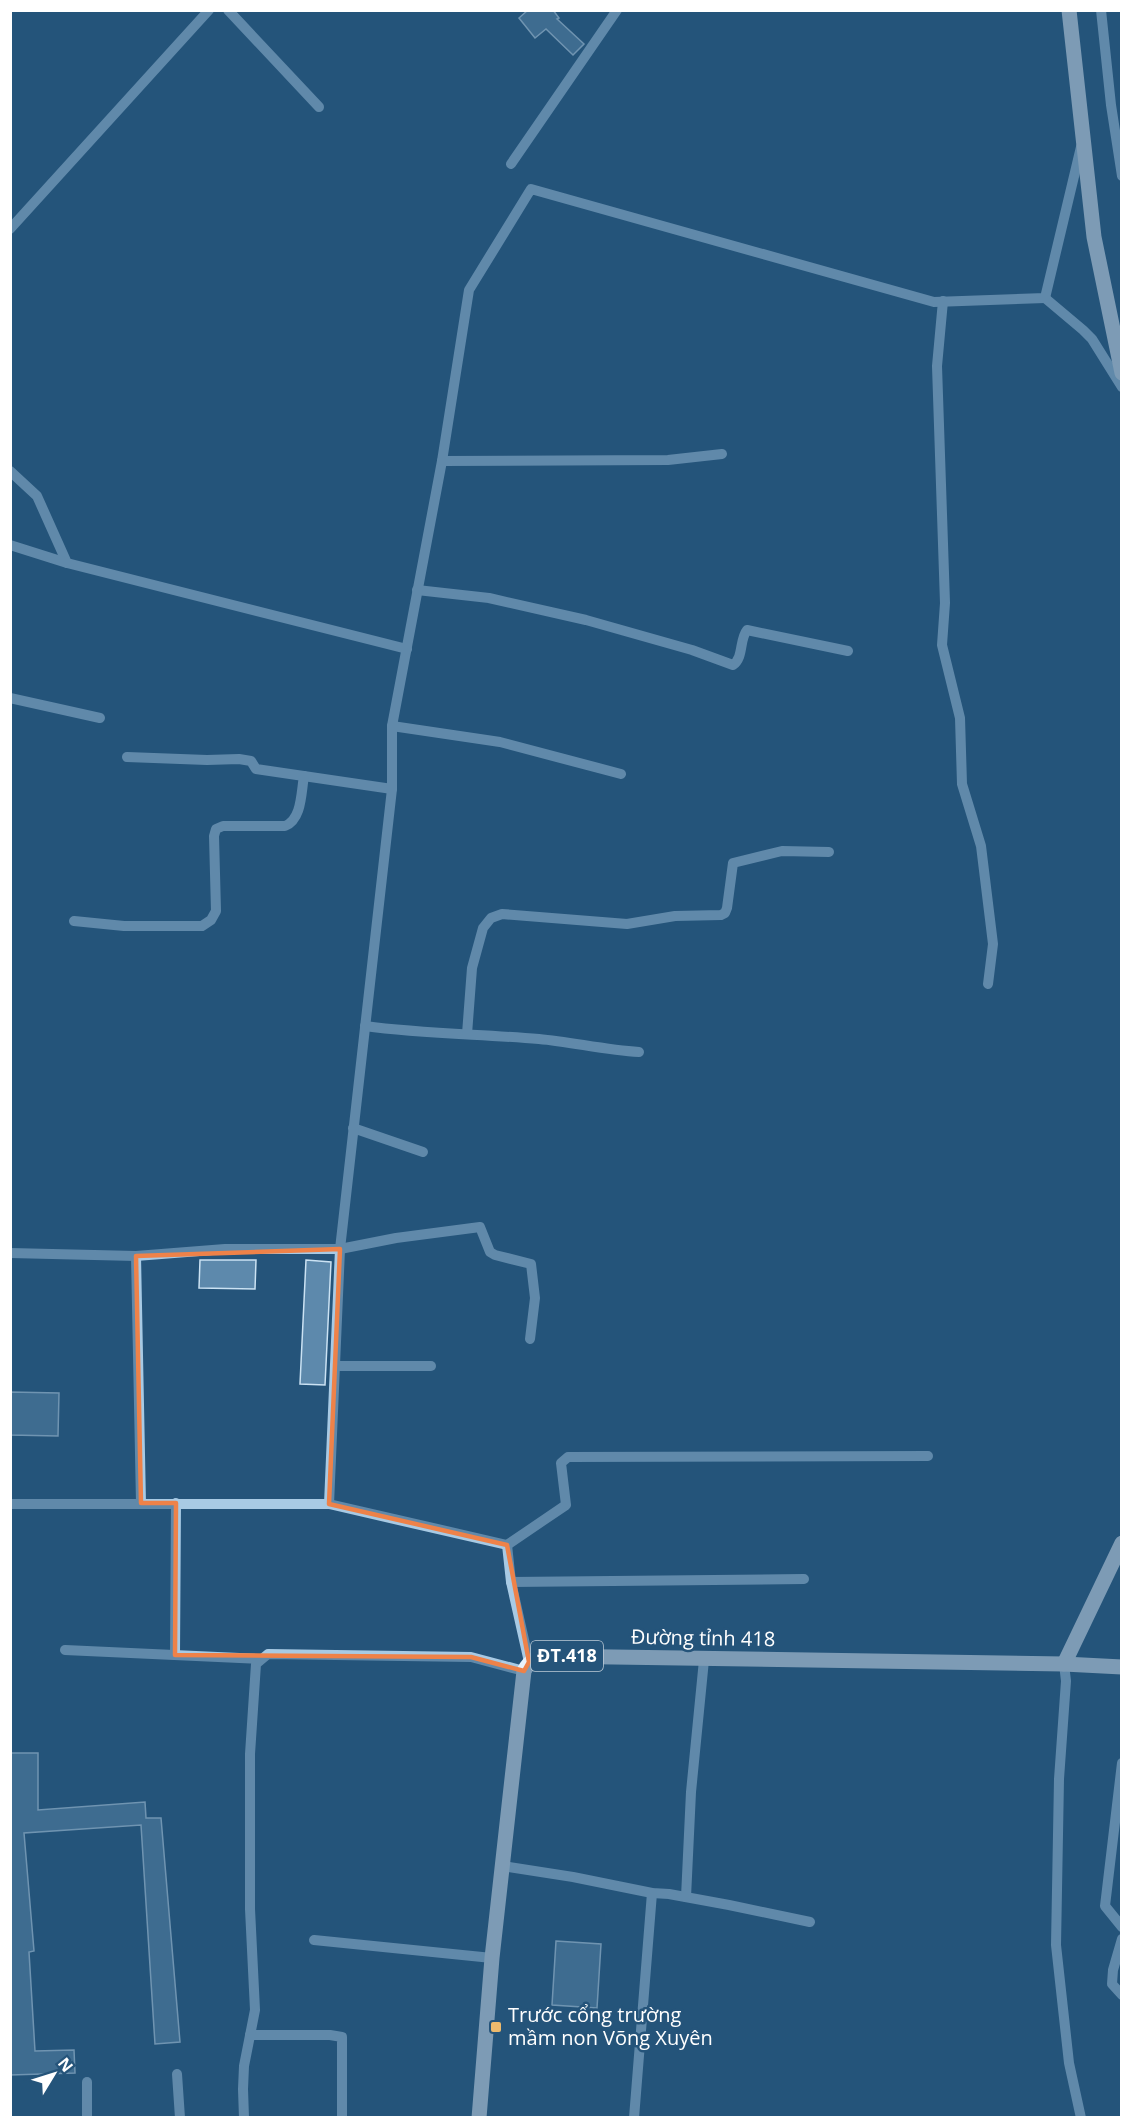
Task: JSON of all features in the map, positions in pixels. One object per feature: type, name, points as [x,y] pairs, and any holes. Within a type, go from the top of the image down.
[{"type":"main road","points":[[1070,10],[1094,237],[1122,374]]},
{"type":"main road","points":[[1064,1664],[1122,1544]]},
{"type":"main road","name":"Đường tỉnh 418","points":[[526,1666],[536,1658],[547,1656],[1064,1664],[1122,1667]]},
{"type":"main road","name":"ĐT.418","points":[[479,2118],[492,1958],[526,1666]]},
{"type":"street","points":[[10,229],[209,10]]},
{"type":"street","points":[[228,10],[319,108]]},
{"type":"street","points":[[511,164],[617,10]]},
{"type":"street","points":[[1101,10],[1111,105],[1121,169]]},
{"type":"street","points":[[1045,298],[1083,138]]},
{"type":"street","points":[[329,1504],[340,1249],[392,789],[392,726],[442,461],[469,290],[531,189],[934,302],[1045,298],[1092,339],[1122,387]]},
{"type":"street","points":[[943,302],[937,366],[945,603],[942,645],[960,718],[962,784],[978,834],[982,857],[993,944],[988,984]]},
{"type":"street","points":[[442,461],[668,460],[722,454]]},
{"type":"street","points":[[10,471],[37,496],[67,563]]},
{"type":"street","points":[[10,545],[67,563],[407,649]]},
{"type":"street","points":[[417,590],[489,598],[586,620],[692,650],[733,665],[739,660],[744,633],[747,630],[848,651]]},
{"type":"street","points":[[10,698],[100,718]]},
{"type":"street","points":[[392,726],[500,742],[621,774]]},
{"type":"street","points":[[127,757],[239,759],[250,761],[256,769],[392,789]]},
{"type":"street","points":[[74,921],[124,926],[202,926],[214,916],[216,911],[214,836],[216,829],[223,826],[285,826],[292,823],[297,816],[304,776]]},
{"type":"street","points":[[467,1034],[472,968],[483,928],[492,918],[502,914],[627,924],[675,916],[721,915],[726,913],[727,909],[733,863],[782,851],[829,852]]},
{"type":"street","points":[[365,1026],[402,1031],[568,1042],[617,1051],[639,1052]]},
{"type":"street","points":[[353,1128],[423,1152]]},
{"type":"street","points":[[10,1253],[136,1256],[225,1249],[340,1249],[396,1238],[480,1227],[490,1252],[531,1264],[536,1298],[530,1339]]},
{"type":"street","points":[[136,1256],[141,1503]]},
{"type":"street","points":[[335,1366],[431,1366]]},
{"type":"street","points":[[10,1504],[329,1504],[507,1545],[566,1505],[561,1463],[568,1458],[928,1456]]},
{"type":"street","points":[[174,1655],[176,1503]]},
{"type":"street","points":[[244,2118],[244,2066],[255,2010],[250,1909],[250,1754],[255,1669],[260,1659],[268,1654],[471,1657],[526,1666],[507,1545]]},
{"type":"street","points":[[511,1582],[804,1578]]},
{"type":"street","points":[[66,1650],[260,1659]]},
{"type":"street","points":[[686,1897],[691,1792],[704,1660]]},
{"type":"street","points":[[1064,1664],[1066,1682],[1059,1779],[1056,1945],[1069,2063],[1081,2118]]},
{"type":"street","points":[[1122,1763],[1105,1906],[1122,1928]]},
{"type":"street","points":[[502,1866],[573,1876],[810,1922]]},
{"type":"street","points":[[633,2118],[652,1893]]},
{"type":"street","points":[[1122,1939],[1113,1970],[1112,1984],[1122,1995]]},
{"type":"street","points":[[314,1940],[492,1958]]},
{"type":"street","points":[[250,2035],[342,2037],[342,2118]]},
{"type":"street","points":[[177,2074],[180,2118]]},
{"type":"street","points":[[87,2082],[87,2118]]},
{"type":"highlighted area","points":[[340,1249],[329,1504],[507,1545],[529,1662],[524,1671],[471,1657],[175,1655],[176,1503],[141,1503],[136,1256]]},
{"type":"building","points":[[528,10],[553,10],[559,18],[557,19],[584,44],[573,55],[546,29],[535,38],[519,18]]},
{"type":"building","points":[[200,1260],[256,1260],[255,1289],[199,1288]]},
{"type":"building","points":[[306,1260],[331,1262],[325,1385],[300,1384]]},
{"type":"building","points":[[10,1392],[59,1393],[58,1436],[10,1435]]},
{"type":"building","points":[[10,1753],[38,1753],[38,1810],[145,1802],[146,1818],[161,1818],[180,2042],[155,2044],[141,1825],[24,1833],[34,1951],[29,1952],[35,2051],[74,2050],[75,2073],[10,2075]]},
{"type":"building","points":[[556,1941],[601,1944],[597,2008],[552,2005]]},
{"type":"place","name":"Trước cổng trường mầm non Võng Xuyên","points":[[496,2027]]}]
